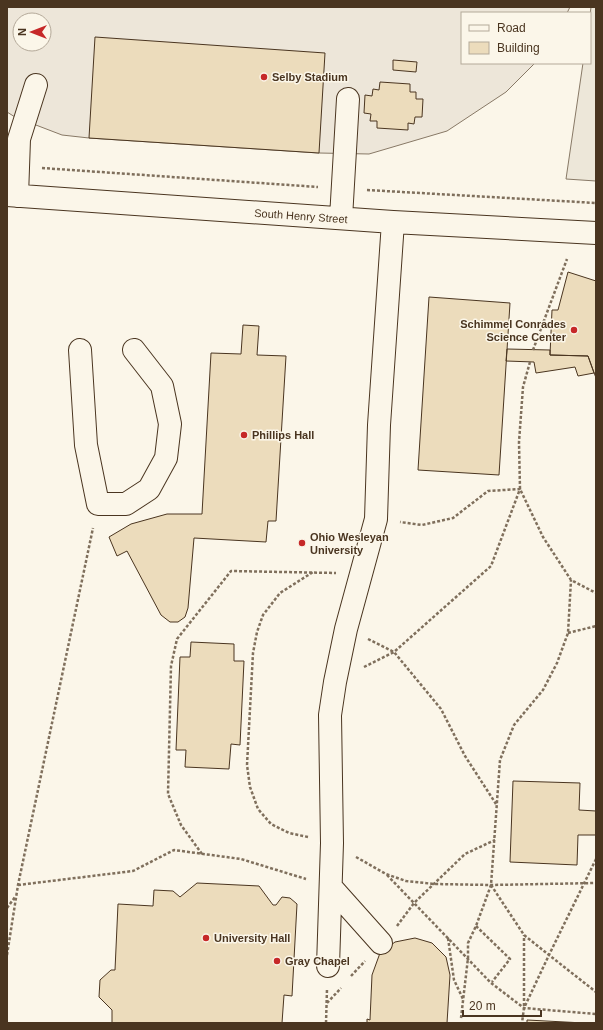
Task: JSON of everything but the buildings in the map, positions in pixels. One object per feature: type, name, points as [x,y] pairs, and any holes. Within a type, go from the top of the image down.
[{"type":"street","points":[[12,196],[18,167],[19,139],[36,85]]},
{"type":"street","points":[[341,218],[348,99]]},
{"type":"street","name":"South Henry Street","points":[[12,196],[393,222],[596,233]]},
{"type":"street","points":[[328,966],[332,843],[330,715],[334,682],[346,628],[376,519],[379,425],[393,222]]},
{"type":"street","points":[[80,350],[86,445],[98,504],[126,504],[150,489],[166,458],[170,424],[162,386],[134,350]]},
{"type":"street","points":[[331,887],[381,943]]},
{"type":"path","points":[[18,167],[596,203]]},
{"type":"path","points":[[533,350],[567,259]]},
{"type":"path","points":[[334,682],[394,652],[491,566],[520,489],[519,442],[523,387],[530,362]]},
{"type":"path","points":[[376,519],[422,525],[453,518],[488,491],[520,489]]},
{"type":"path","points":[[520,489],[543,537],[571,580],[596,593]]},
{"type":"path","points":[[7,955],[18,885],[98,504]]},
{"type":"path","points":[[202,854],[181,825],[168,794],[171,666],[177,639],[231,571],[361,573]]},
{"type":"path","points":[[313,572],[280,593],[263,615],[256,632],[253,653],[247,765],[250,788],[258,809],[271,824],[289,833],[332,843],[386,874],[406,881],[434,884],[491,885],[596,883]]},
{"type":"path","points":[[461,1018],[468,958],[468,943],[491,885],[500,760],[514,725],[543,690],[557,663],[568,633],[571,580]]},
{"type":"path","points":[[568,633],[596,626]]},
{"type":"path","points":[[346,628],[394,652],[441,710],[465,756],[497,805]]},
{"type":"path","points":[[347,982],[402,920],[414,903],[465,854],[495,840]]},
{"type":"path","points":[[18,885],[133,871],[174,850],[241,859],[331,887]]},
{"type":"path","points":[[524,1008],[596,859]]},
{"type":"path","points":[[386,874],[491,983],[524,1008],[596,1014]]},
{"type":"path","points":[[491,885],[524,935],[596,992]]},
{"type":"path","points":[[7,908],[16,896]]},
{"type":"path","points":[[476,926],[510,959],[491,983]]},
{"type":"path","points":[[522,1023],[524,1008],[524,935]]},
{"type":"path","points":[[448,938],[454,980],[463,999]]},
{"type":"path","points":[[326,1023],[328,966]]},
{"type":"path","points":[[327,1004],[342,987]]},
{"type":"shaded area","name":"Selby Stadium","points":[[7,7],[570,7],[568,12],[461,12],[461,64],[534,64],[506,92],[447,131],[369,154],[319,153],[62,135],[15,117],[7,112]]},
{"type":"shaded area","points":[[591,7],[596,7],[596,181],[566,179],[583,64],[591,64]]},
{"type":"place","name":"Selby Stadium","points":[[264,77]]},
{"type":"place","name":"Schimmel Conrades Science Center","points":[[574,330]]},
{"type":"place","name":"Phillips Hall","points":[[244,435]]},
{"type":"place","name":"Ohio Wesleyan University","points":[[302,543]]},
{"type":"place","name":"University Hall","points":[[206,938]]},
{"type":"place","name":"Gray Chapel","points":[[277,961]]}]
